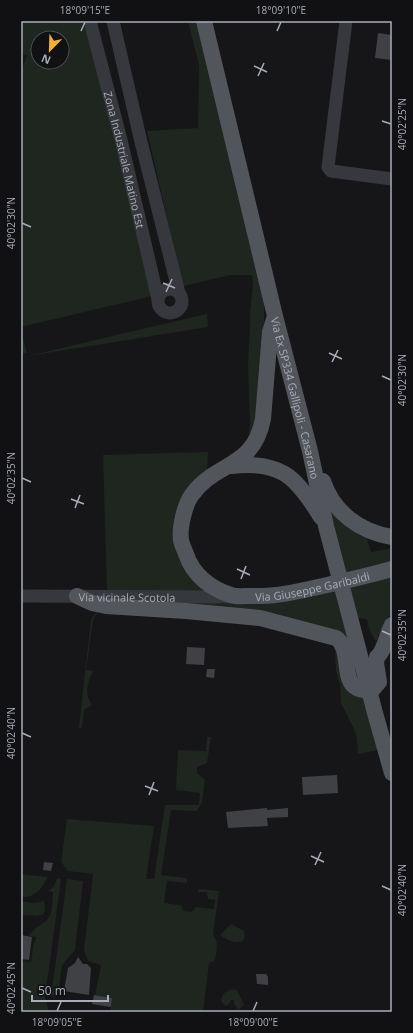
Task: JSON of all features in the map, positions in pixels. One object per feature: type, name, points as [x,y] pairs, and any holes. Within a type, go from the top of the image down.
[{"type":"main road","name":"Via Ex SP334 Gallipoli - Casarano","points":[[204,21],[275,316],[310,451],[326,526],[392,773]]},
{"type":"main road","points":[[232,596],[209,585],[197,574],[189,562],[181,538],[181,525],[190,497],[202,482],[241,458],[255,444],[260,433],[263,419],[270,332],[275,316]]},
{"type":"main road","points":[[310,451],[318,462],[327,492],[334,504],[344,515],[358,526],[376,534],[392,538]]},
{"type":"main road","points":[[230,466],[253,465],[269,468],[285,474],[296,484],[315,507],[326,526]]},
{"type":"main road","name":"Via Giuseppe Garibaldi","points":[[232,596],[261,597],[289,594],[392,569]]},
{"type":"main road","points":[[77,596],[92,603],[106,606],[186,611],[260,618],[336,638],[341,641],[344,648],[350,680],[356,688],[369,691],[379,682],[376,663],[377,657],[387,655],[385,640],[392,625]]},
{"type":"street","name":"Zona Industriale Matino Est","points":[[90,21],[133,192],[158,299],[158,306],[168,313],[174,313],[181,305],[182,299],[179,293],[153,188],[115,26]]},
{"type":"street","points":[[346,21],[328,167],[331,171],[392,179]]},
{"type":"street","points":[[94,36],[115,26]]},
{"type":"street","points":[[133,192],[153,188]]},
{"type":"street","points":[[158,299],[164,290],[175,290],[179,293]]},
{"type":"street","name":"Via vicinale Scotola","points":[[21,596],[232,596]]},
{"type":"shaded area","points":[[21,21],[85,21],[152,296],[21,327],[21,72],[27,55],[21,55]]},
{"type":"shaded area","points":[[188,21],[197,21],[264,302],[264,322],[267,333],[258,426],[249,439],[250,422],[248,365],[250,312],[253,283],[252,275],[231,275],[183,286],[147,131],[198,128],[199,66]]},
{"type":"shaded area","points":[[206,314],[208,327],[28,356]]},
{"type":"shaded area","points":[[21,331],[27,353],[21,353]]},
{"type":"shaded area","points":[[208,452],[207,474],[178,519],[209,591],[107,591],[103,455]]},
{"type":"shaded area","points":[[328,504],[367,539],[371,552],[392,548],[392,564],[347,576]]},
{"type":"shaded area","points":[[392,574],[392,612],[376,642],[369,629],[367,619],[358,618],[349,586]]},
{"type":"shaded area","points":[[335,590],[347,637],[292,622],[101,603]]},
{"type":"shaded area","points":[[98,611],[99,612],[93,620],[86,670],[93,671],[87,688],[88,696],[92,705],[84,710],[82,728],[79,728],[91,620]]},
{"type":"shaded area","points":[[339,647],[348,691],[350,693],[364,696],[378,750],[358,754],[357,738],[341,703],[340,685],[336,670],[335,650]]},
{"type":"shaded area","points":[[207,737],[211,737],[207,763],[197,767],[197,773],[205,780],[202,802],[197,811],[171,810],[161,875],[185,878],[187,880],[187,883],[167,881],[164,903],[182,906],[183,911],[191,912],[196,907],[214,909],[215,900],[208,899],[207,892],[198,892],[199,889],[219,891],[213,934],[217,942],[216,955],[214,961],[209,963],[203,1012],[110,1012],[112,998],[95,995],[101,965],[88,961],[84,950],[93,874],[68,871],[61,862],[67,819],[154,826],[146,879],[154,879],[165,805],[199,805],[200,793],[176,790],[178,750],[206,751]]},
{"type":"shaded area","points":[[21,874],[48,877],[38,892],[30,896],[21,897]]},
{"type":"shaded area","points":[[57,878],[61,879],[45,997],[49,1012],[21,1012],[21,961],[31,962],[36,937],[29,936],[33,930],[46,921],[51,913],[53,892],[48,891],[53,887]]},
{"type":"shaded area","points":[[67,879],[83,881],[75,950],[62,965],[58,997],[51,996]]},
{"type":"shaded area","points":[[21,901],[33,903],[44,901],[44,914],[37,916],[23,915],[21,918]]},
{"type":"shaded area","points":[[231,924],[244,931],[245,936],[243,941],[231,941],[220,935]]},
{"type":"shaded area","points":[[235,989],[244,1005],[238,1010],[234,1004],[234,1000],[231,1000],[226,1006],[221,1000],[226,992]]},
{"type":"building","points":[[378,33],[392,35],[392,60],[375,58]]},
{"type":"building","points":[[187,647],[205,648],[204,665],[186,664]]},
{"type":"building","points":[[207,669],[215,669],[214,678],[206,677]]},
{"type":"building","points":[[337,775],[338,793],[303,795],[302,777]]},
{"type":"building","points":[[267,808],[267,810],[288,808],[288,817],[267,818],[268,826],[228,828],[226,812]]},
{"type":"building","points":[[44,862],[53,863],[51,871],[43,870]]},
{"type":"building","points":[[21,935],[32,937],[29,960],[21,959]]},
{"type":"building","points":[[78,957],[83,964],[87,964],[91,968],[89,995],[64,991],[68,968],[75,963]]},
{"type":"building","points":[[256,974],[266,974],[268,977],[268,985],[257,984]]},
{"type":"building","points":[[94,995],[112,998],[111,1007],[92,1004]]}]
